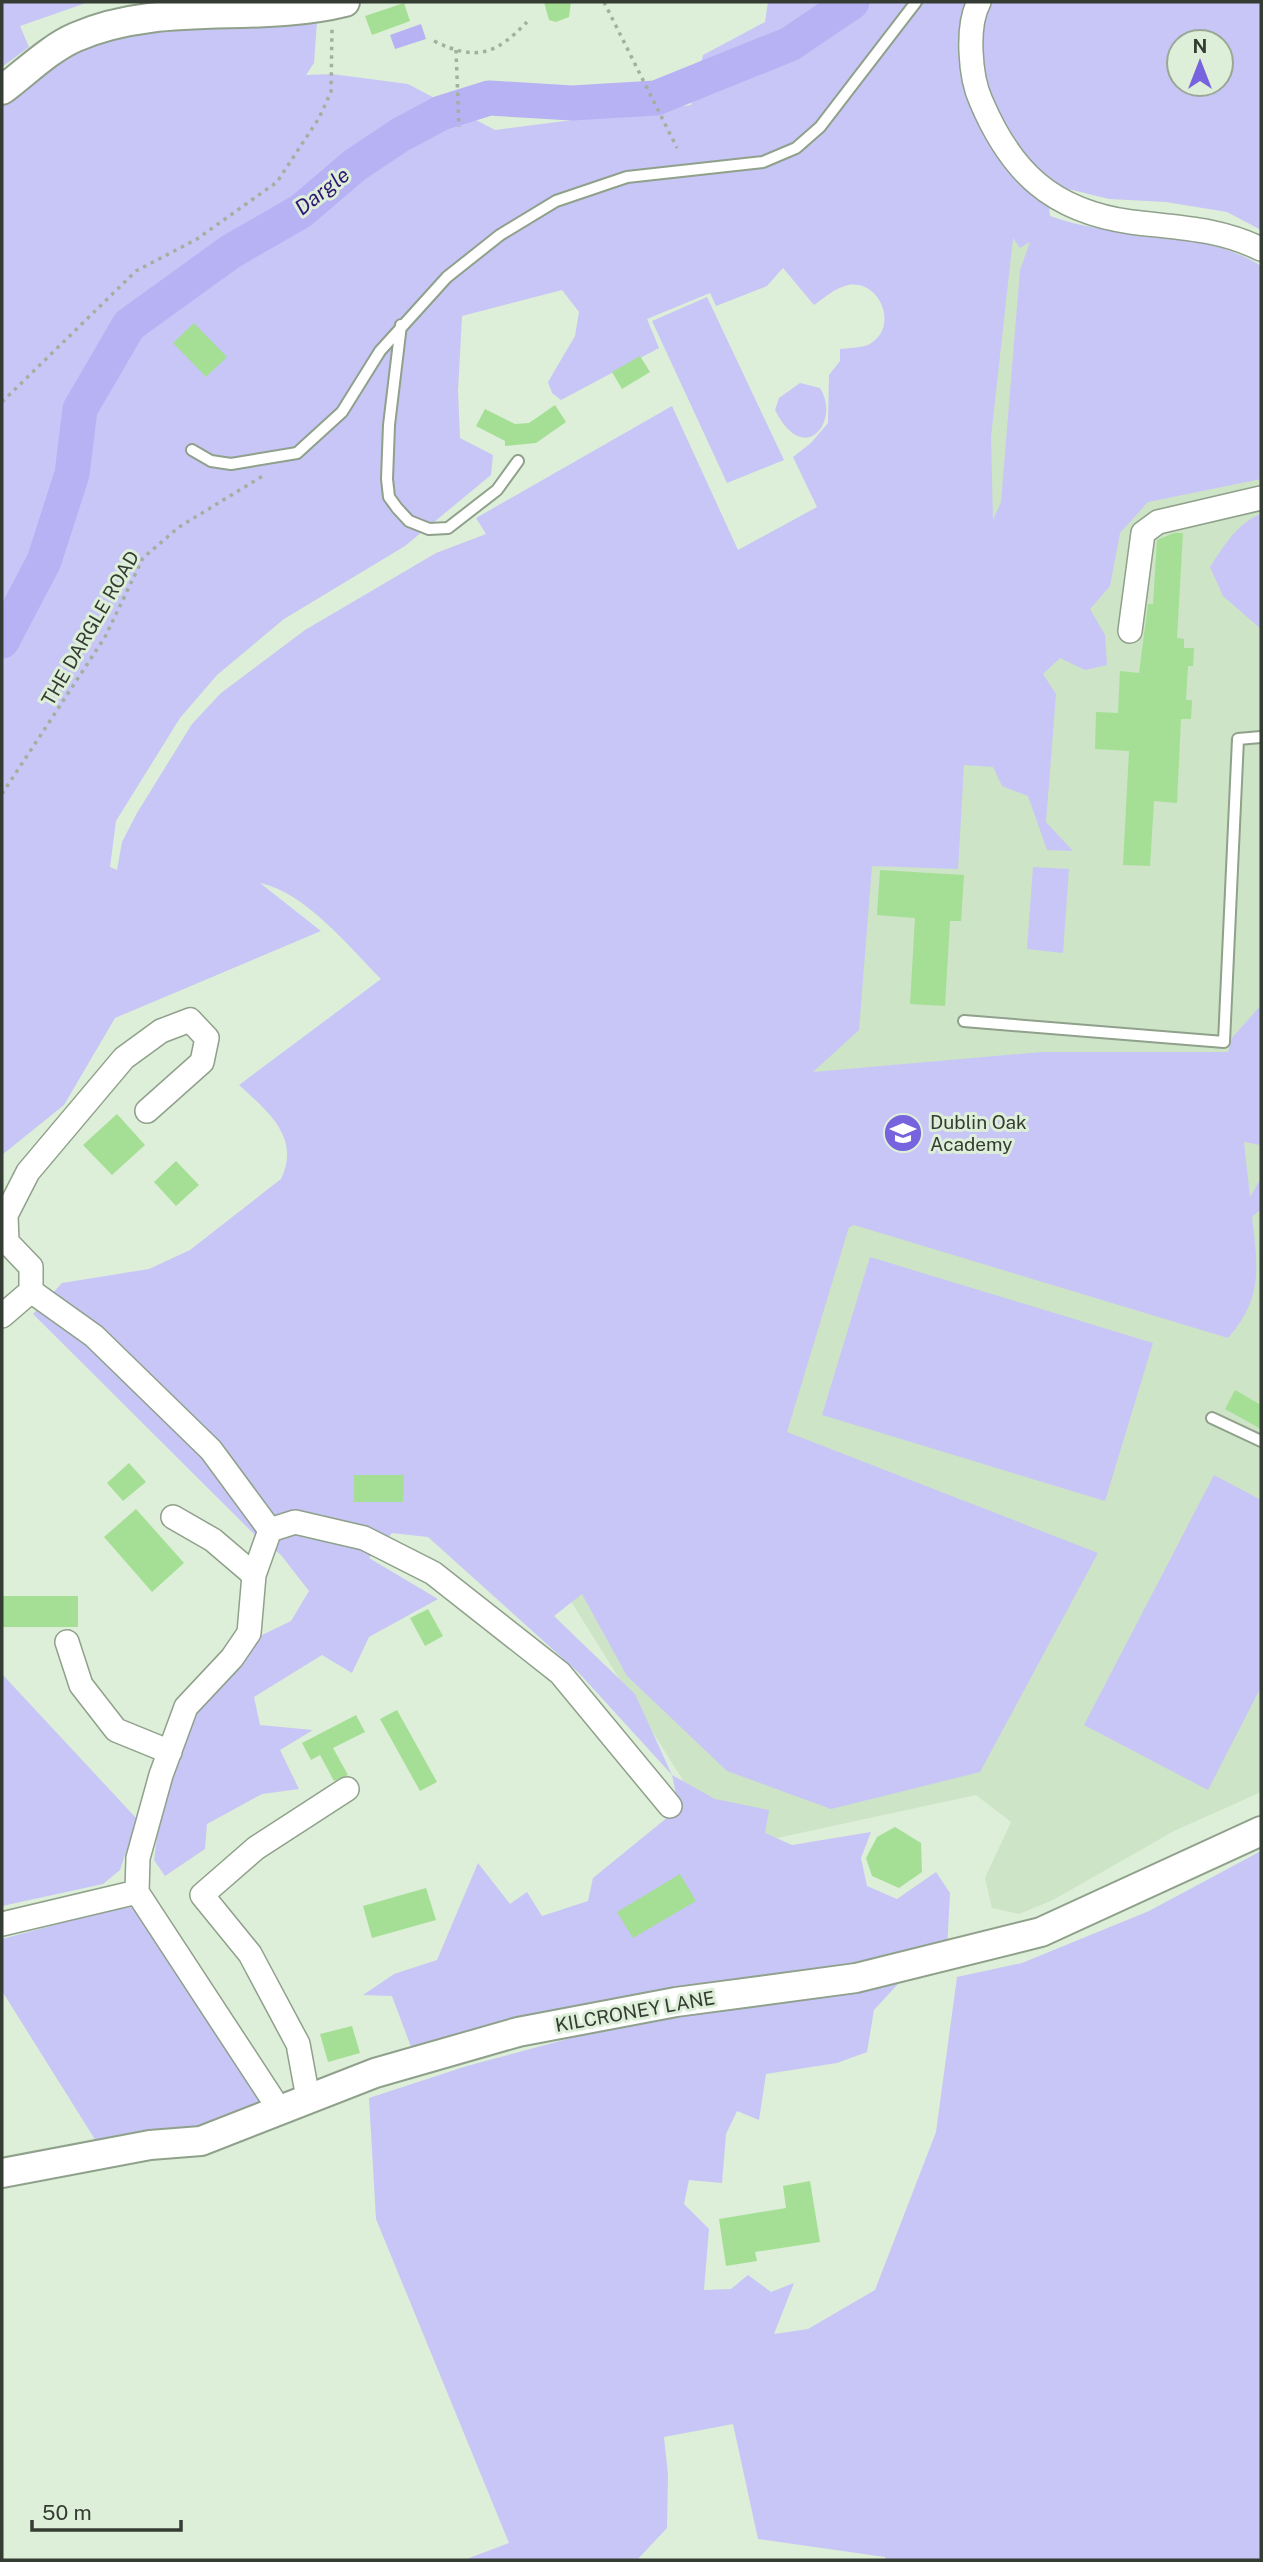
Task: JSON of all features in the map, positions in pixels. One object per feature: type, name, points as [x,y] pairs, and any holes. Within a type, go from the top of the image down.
[{"type":"street","points":[[979,2],[972,50],[973,83],[1008,156],[1037,186],[1065,204],[1128,221],[1183,226],[1233,235],[1261,248]]},
{"type":"street","points":[[2,89],[73,37],[113,23],[158,15],[339,3]]},
{"type":"street","points":[[1130,631],[1143,533],[1158,522],[1183,519],[1261,498]]},
{"type":"street","points":[[2,1316],[31,1291],[31,1267],[7,1242],[6,1215],[28,1172],[124,1058],[161,1031],[190,1020],[207,1038],[202,1062],[147,1111]]},
{"type":"street","points":[[31,1291],[94,1336],[211,1450],[270,1530]]},
{"type":"street","points":[[173,1517],[213,1540],[254,1574]]},
{"type":"street","points":[[270,1530],[295,1522],[365,1538],[432,1573],[560,1673],[670,1806]]},
{"type":"street","points":[[270,1530],[254,1574],[249,1633],[232,1658],[187,1707],[170,1752],[138,1858],[137,1892],[279,2109]]},
{"type":"street","points":[[67,1642],[81,1685],[116,1730],[170,1752]]},
{"type":"street","points":[[308,2098],[298,2044],[250,1954],[202,1895],[256,1849],[347,1789]]},
{"type":"street","name":"KILCRONEY LANE","points":[[2,2173],[150,2145],[201,2141],[374,2073],[518,2032],[676,2002],[856,1978],[1041,1932],[1261,1831]]},
{"type":"street","points":[[2,1924],[137,1892]]},
{"type":"lane","points":[[192,450],[211,461],[231,464],[297,453],[342,412],[380,351],[447,277],[500,234],[556,201],[626,177],[763,162],[796,148],[820,128],[916,2]]},
{"type":"lane","points":[[401,325],[389,425],[387,479],[389,497],[397,508],[409,521],[429,529],[448,528],[497,490],[518,461]]},
{"type":"lane","points":[[964,1021],[1224,1042],[1238,738],[1261,737]]},
{"type":"lane","points":[[1212,1419],[1261,1441]]},
{"type":"path","points":[[604,2],[677,148]]},
{"type":"path","points":[[2,402],[136,271],[197,239],[277,183],[331,92],[339,3]]},
{"type":"path","points":[[435,41],[456,50],[494,50],[505,44],[527,22]]},
{"type":"path","points":[[456,50],[459,127]]},
{"type":"path","name":"THE DARGLE ROAD","points":[[2,794],[105,637],[143,558],[178,527],[297,453]]},
{"type":"shaded area","points":[[2,2],[89,2],[20,26],[29,47],[2,67]]},
{"type":"shaded area","points":[[768,2],[1261,2],[1261,230],[1227,212],[1166,202],[1109,199],[1064,188],[1031,163],[1049,206],[1050,216],[1103,229],[1213,246],[1238,254],[1261,266],[1261,479],[1148,502],[1120,533],[1110,586],[1090,609],[1105,635],[1107,665],[1085,670],[1060,658],[1043,674],[1056,694],[1046,822],[1073,851],[1047,850],[1028,796],[1002,786],[993,767],[964,765],[958,869],[872,866],[859,1030],[813,1072],[1042,1052],[1228,1052],[1232,1038],[1261,1005],[1261,1145],[1244,1142],[1250,1197],[1261,1178],[1261,1209],[1252,1217],[1256,1252],[1253,1296],[1228,1338],[854,1225],[849,1227],[787,1432],[1098,1553],[980,1772],[831,1809],[727,1771],[627,1676],[582,1594],[554,1616],[635,1694],[672,1775],[579,1673],[428,1537],[392,1533],[369,1558],[438,1599],[369,1637],[352,1673],[322,1655],[254,1697],[260,1725],[313,1730],[280,1750],[299,1789],[262,1794],[207,1824],[205,1849],[165,1876],[154,1860],[160,1814],[200,1704],[250,1641],[291,1621],[309,1591],[281,1555],[253,1533],[33,1314],[62,1283],[149,1269],[190,1250],[281,1179],[286,1164],[284,1138],[261,1105],[239,1085],[381,979],[310,909],[277,888],[260,883],[321,931],[115,1018],[64,1105],[2,1155],[2,104],[66,55],[95,42],[160,31],[317,22],[314,63],[306,75],[332,74],[408,84],[495,130],[691,105],[703,55],[765,22]],"holes":[[[1013,238],[1020,248],[1030,242],[1020,270],[1001,502],[993,520],[991,437]],[[783,268],[814,305],[839,288],[860,285],[877,297],[884,317],[878,338],[865,346],[840,349],[840,361],[829,375],[828,423],[811,443],[793,457],[817,507],[738,550],[672,406],[476,518],[486,534],[436,553],[305,630],[221,693],[192,724],[122,842],[117,870],[110,867],[116,821],[180,718],[217,675],[284,619],[405,546],[491,475],[493,455],[460,438],[458,391],[462,316],[562,290],[579,312],[575,336],[548,382],[552,393],[561,400],[659,348],[647,319],[710,293],[716,306],[767,286]]]},
{"type":"shaded area","points":[[421,24],[426,39],[395,49],[390,35]]},
{"type":"shaded area","name":"Dublin Oak Academy","points":[[1004,230],[1261,285],[1261,1792],[1174,1831],[1053,1900],[1019,1914],[992,1908],[985,1878],[1011,1822],[976,1795],[726,1849],[555,1576]]},
{"type":"shaded area","points":[[707,297],[784,460],[727,483],[652,321]]},
{"type":"shaded area","points":[[800,383],[820,388],[825,401],[823,425],[817,433],[808,437],[798,436],[786,427],[775,410],[779,398]]},
{"type":"shaded area","points":[[1261,514],[1261,629],[1223,596],[1210,567],[1238,529]]},
{"type":"shaded area","points":[[1033,867],[1069,869],[1063,953],[1027,949]]},
{"type":"shaded area","points":[[870,1257],[1153,1343],[1105,1501],[822,1415]]},
{"type":"shaded area","points":[[1214,1475],[1261,1500],[1261,1687],[1208,1790],[1084,1725]]},
{"type":"shaded area","points":[[2,1674],[137,1819],[120,1870],[103,1884],[2,1906]]},
{"type":"shaded area","points":[[672,1775],[715,1799],[769,1810],[765,1833],[792,1845],[871,1832],[861,1858],[867,1886],[897,1899],[936,1872],[950,1893],[947,1950],[414,2055],[392,1996],[363,1995],[394,1974],[437,1960],[478,1863],[510,1904],[527,1892],[542,1916],[588,1901],[593,1878],[679,1808]]},
{"type":"shaded area","points":[[1261,1851],[1261,2560],[885,2560],[885,2557],[758,2539],[733,2424],[664,2437],[668,2475],[667,2528],[637,2560],[464,2560],[509,2543],[376,2219],[369,2098],[467,2066],[660,2014],[898,1984],[874,2010],[867,2052],[837,2063],[766,2074],[759,2120],[737,2111],[726,2134],[722,2183],[689,2180],[684,2204],[709,2229],[704,2290],[731,2289],[748,2275],[771,2292],[794,2283],[774,2334],[808,2329],[875,2290],[936,2132],[957,1977],[1022,1963],[1149,1911]]},
{"type":"shaded area","points":[[136,1907],[262,2102],[217,2127],[106,2157],[2,1991],[2,1939],[118,1908]]},
{"type":"building","points":[[544,2],[571,2],[569,17],[556,22],[549,20]]},
{"type":"building","points":[[404,3],[410,21],[372,35],[365,16]]},
{"type":"building","points":[[194,323],[227,357],[206,377],[173,343]]},
{"type":"building","points":[[640,356],[650,372],[622,389],[612,372]]},
{"type":"building","points":[[555,405],[566,422],[536,443],[505,446],[505,441],[476,426],[485,409],[515,424],[529,423]]},
{"type":"building","points":[[1174,533],[1183,533],[1177,638],[1184,639],[1184,648],[1194,648],[1193,666],[1188,666],[1186,700],[1192,700],[1191,719],[1181,719],[1177,803],[1154,801],[1150,866],[1123,865],[1129,751],[1095,749],[1096,712],[1118,713],[1120,671],[1139,673],[1148,604],[1153,604],[1157,540]]},
{"type":"building","points":[[880,870],[964,875],[961,921],[950,921],[945,1006],[910,1004],[915,918],[877,915]]},
{"type":"building","points":[[117,1114],[145,1145],[112,1175],[83,1145]]},
{"type":"building","points":[[176,1161],[199,1185],[176,1206],[154,1182]]},
{"type":"building","points":[[1235,1390],[1261,1405],[1261,1429],[1225,1409]]},
{"type":"building","points":[[129,1463],[146,1482],[123,1501],[107,1483]]},
{"type":"building","points":[[354,1475],[404,1475],[403,1502],[354,1502]]},
{"type":"building","points":[[136,1509],[184,1563],[152,1592],[104,1537]]},
{"type":"building","points":[[2,1596],[78,1596],[78,1627],[2,1627]]},
{"type":"building","points":[[428,1609],[443,1636],[425,1646],[410,1618]]},
{"type":"building","points":[[397,1710],[437,1782],[420,1791],[380,1719]]},
{"type":"building","points":[[356,1715],[365,1732],[333,1748],[348,1775],[334,1781],[320,1755],[311,1760],[302,1743]]},
{"type":"building","points":[[895,1827],[921,1843],[922,1872],[899,1888],[872,1876],[866,1858],[877,1837]]},
{"type":"building","points":[[680,1874],[696,1901],[633,1938],[617,1912]]},
{"type":"building","points":[[426,1888],[436,1920],[372,1938],[363,1906]]},
{"type":"building","points":[[352,2026],[360,2053],[328,2062],[320,2034]]},
{"type":"building","points":[[810,2181],[820,2242],[755,2252],[757,2261],[726,2266],[719,2219],[786,2208],[783,2186]]},
{"type":"waterway","name":"Dargle","points":[[2,641],[44,561],[72,474],[80,409],[129,325],[230,252],[301,211],[355,165],[400,135],[441,113],[489,98],[572,103],[656,98],[790,44],[852,2]]},
{"type":"place","name":"Dublin Oak Academy","points":[[903,1133]]}]
